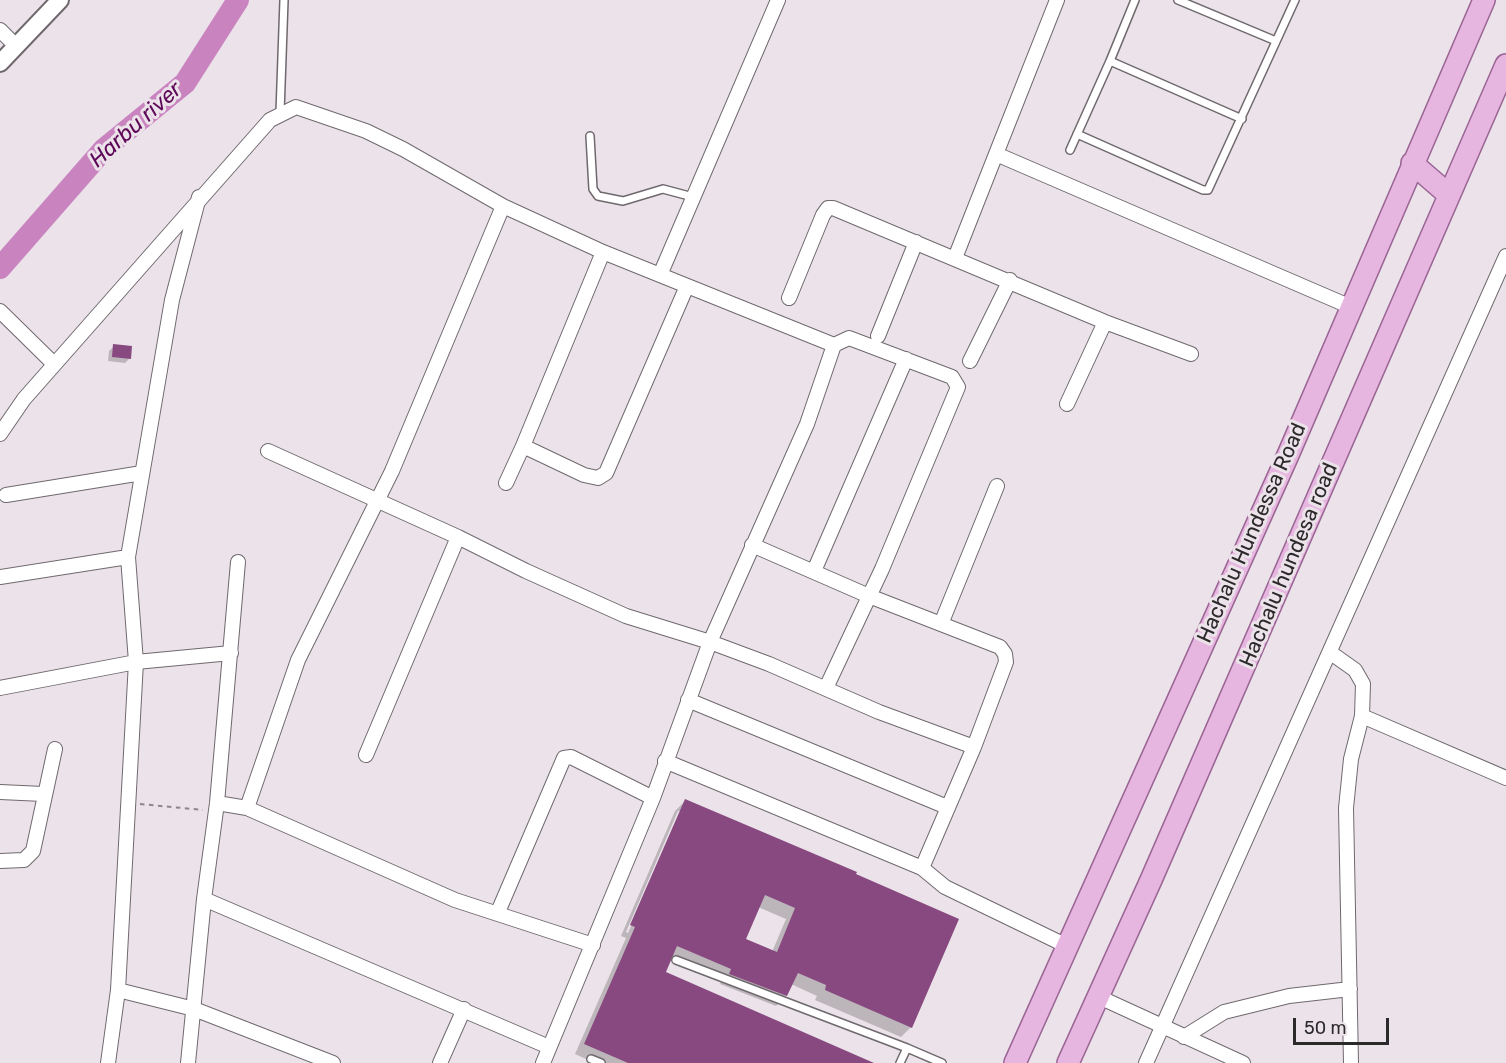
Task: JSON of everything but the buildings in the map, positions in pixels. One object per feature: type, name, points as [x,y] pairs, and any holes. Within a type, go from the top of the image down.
[{"type":"main road","name":"Hachalu Hundessa Road","points":[[1024,1059],[1067,946],[1288,454],[1484,0]]},
{"type":"main road","name":"Hachalu hundesa road","points":[[1068,1063],[1099,997],[1506,65]]},
{"type":"main road","points":[[1412,163],[1449,195]]},
{"type":"street","points":[[0,63],[60,0]]},
{"type":"street","points":[[660,274],[778,0]]},
{"type":"street","points":[[955,258],[1057,0]]},
{"type":"street","points":[[0,30],[16,46]]},
{"type":"street","points":[[0,434],[24,399],[199,197],[270,120],[296,107],[366,131],[503,206],[603,252],[834,345]]},
{"type":"street","points":[[996,154],[1351,307]]},
{"type":"street","points":[[108,1063],[118,990],[136,662],[128,557],[172,300],[199,197]]},
{"type":"street","points":[[247,808],[298,660],[377,501],[503,206]]},
{"type":"street","points":[[789,298],[828,208],[842,210],[1105,322],[1191,354]]},
{"type":"street","points":[[878,336],[916,242]]},
{"type":"street","points":[[506,483],[603,252]]},
{"type":"street","points":[[1146,1063],[1331,653],[1506,256]]},
{"type":"street","points":[[970,361],[1010,280]]},
{"type":"street","points":[[523,446],[584,475],[598,478],[606,473],[687,286]]},
{"type":"street","points":[[0,311],[54,364]]},
{"type":"street","points":[[1067,404],[1105,322]]},
{"type":"street","points":[[543,1063],[653,798],[710,642],[807,424],[834,345],[849,338],[952,377],[958,387],[925,472],[826,688]]},
{"type":"street","points":[[814,571],[906,359]]},
{"type":"street","points":[[268,452],[458,537],[626,616],[710,642],[826,688],[879,712],[974,747]]},
{"type":"street","points":[[6,495],[142,473]]},
{"type":"street","points":[[941,624],[997,486]]},
{"type":"street","points":[[366,755],[398,684],[458,537]]},
{"type":"street","points":[[752,545],[869,596],[1000,646],[1005,654],[1006,662],[974,747],[922,868]]},
{"type":"street","points":[[0,577],[128,557]]},
{"type":"street","points":[[188,1063],[204,899],[217,807],[238,562]]},
{"type":"street","points":[[0,688],[136,662],[231,653]]},
{"type":"street","points":[[1331,653],[1363,680],[1362,716],[1351,759],[1346,808],[1351,1063]]},
{"type":"street","points":[[688,700],[947,807]]},
{"type":"street","points":[[1362,716],[1506,778]]},
{"type":"street","points":[[0,861],[24,860],[33,851],[43,794],[55,749]]},
{"type":"street","points":[[498,912],[564,758],[571,757],[653,798]]},
{"type":"street","points":[[665,761],[922,868],[945,887],[1067,946]]},
{"type":"street","points":[[0,792],[43,794]]},
{"type":"street","points":[[217,807],[247,808],[455,900],[498,912],[593,945]]},
{"type":"street","points":[[204,899],[549,1047]]},
{"type":"street","points":[[1184,1036],[1224,1012],[1289,996],[1350,989]]},
{"type":"street","points":[[118,990],[194,1009],[333,1063]]},
{"type":"street","points":[[1099,997],[1184,1036],[1218,1058],[1243,1063]]},
{"type":"street","points":[[440,1063],[464,1009]]},
{"type":"lane","points":[[280,113],[284,0]]},
{"type":"lane","points":[[1071,150],[1135,0]]},
{"type":"lane","points":[[1178,0],[1276,41]]},
{"type":"lane","points":[[1077,134],[1206,190],[1210,188],[1295,0]]},
{"type":"lane","points":[[1110,61],[1242,119]]},
{"type":"lane","points":[[590,136],[593,189],[598,196],[623,201],[663,189],[693,197]]},
{"type":"lane","points":[[676,960],[942,1063]]},
{"type":"lane","points":[[900,1063],[907,1048]]},
{"type":"lane","points":[[591,1059],[601,1063]]},
{"type":"path","points":[[129,803],[217,807]]},
{"type":"waterway","name":"Harbu river","points":[[0,268],[104,149],[185,83],[238,0]]}]
